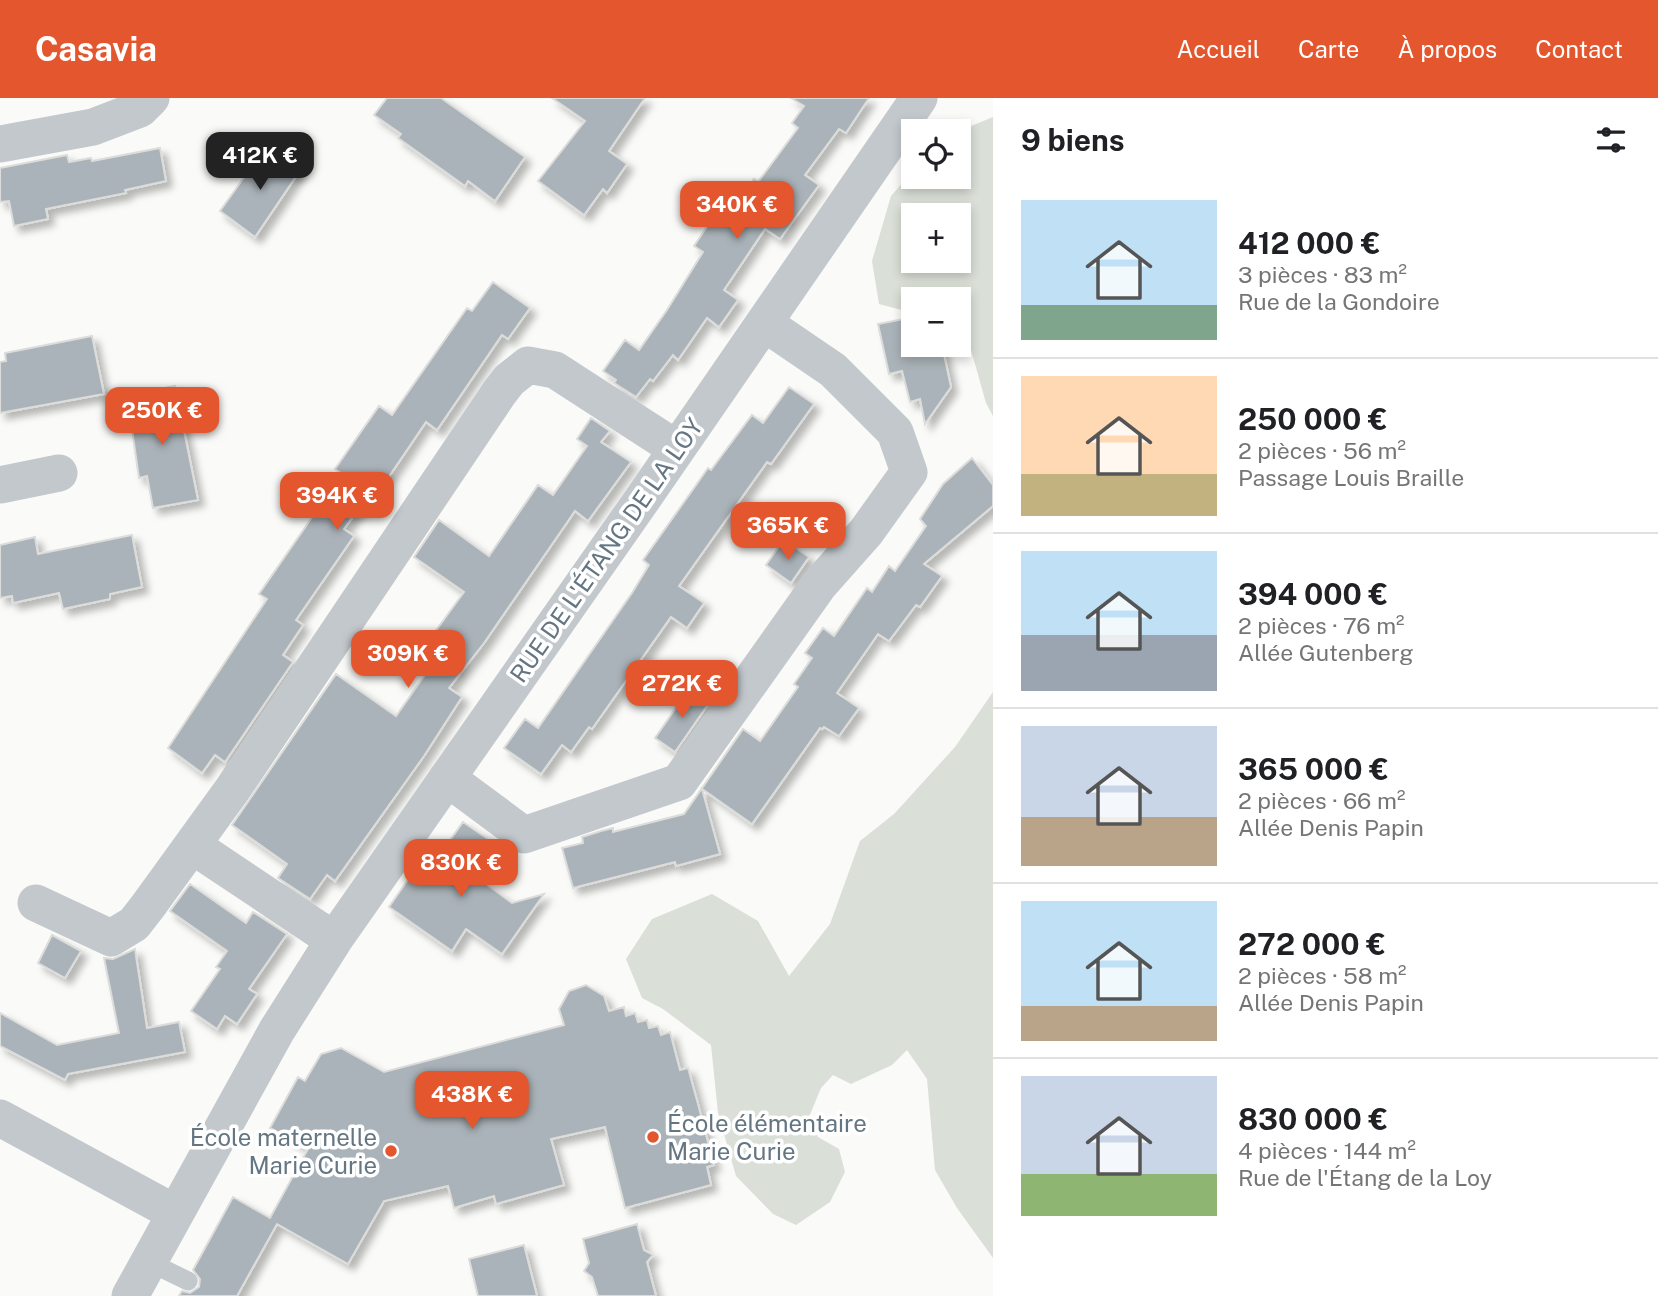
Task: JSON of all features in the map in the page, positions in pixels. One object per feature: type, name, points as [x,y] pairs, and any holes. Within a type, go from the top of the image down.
[{"type":"street","points":[[0,144],[93,127],[140,110],[151,98]]},
{"type":"street","name":"RUE DE L'ÉTANG DE LA LOY","points":[[130,1296],[277,1030],[334,940],[919,98]]},
{"type":"street","points":[[447,778],[524,835],[679,782],[819,585],[866,532],[909,472],[895,432],[832,370],[764,323]]},
{"type":"street","points":[[36,903],[111,938],[134,923],[193,846],[509,380],[528,365],[555,370],[677,449]]},
{"type":"street","points":[[0,485],[59,472]]},
{"type":"street","points":[[193,846],[334,940]]},
{"type":"street","points":[[0,1118],[175,1213]]},
{"type":"lane","points":[[149,1262],[187,1281]]},
{"type":"shaded area","points":[[993,117],[993,416],[986,403],[971,350],[971,287],[901,287],[901,310],[879,304],[872,261],[891,196],[901,185],[901,189],[971,189],[971,126]]},
{"type":"shaded area","points":[[993,692],[993,1258],[957,1208],[935,1170],[927,1079],[907,1050],[892,1065],[851,1084],[833,1075],[821,1088],[809,1117],[818,1137],[839,1149],[845,1172],[830,1202],[796,1225],[773,1214],[736,1176],[718,1113],[711,1045],[663,1009],[642,998],[626,959],[652,919],[712,894],[758,921],[789,976],[830,924],[860,841],[894,814],[955,747]]},
{"type":"building","points":[[387,98],[441,98],[525,157],[495,201],[468,181],[465,186],[398,138],[401,134],[374,115]]},
{"type":"building","points":[[552,98],[645,98],[609,151],[627,164],[607,193],[603,189],[584,215],[538,181],[585,121]]},
{"type":"building","points":[[791,98],[869,98],[846,133],[839,129],[805,175],[819,185],[780,239],[765,229],[724,290],[738,300],[719,327],[707,318],[678,360],[673,355],[653,381],[650,379],[636,397],[614,383],[616,380],[603,371],[625,340],[639,350],[703,252],[694,246],[725,200],[734,207],[754,179],[758,182],[798,128],[792,123],[804,106]]},
{"type":"building","points":[[160,148],[166,181],[125,190],[126,193],[46,209],[48,219],[14,226],[9,201],[0,202],[0,168],[67,155],[69,162],[91,158],[92,161]]},
{"type":"building","points":[[265,148],[299,172],[255,237],[220,211]]},
{"type":"building","points":[[493,282],[530,308],[508,339],[502,335],[437,430],[426,422],[388,478],[383,475],[344,529],[354,536],[296,620],[303,625],[283,655],[293,662],[225,762],[215,755],[202,773],[168,748],[267,599],[259,594],[342,474],[335,469],[379,406],[392,415],[467,308],[472,311]]},
{"type":"building","points":[[901,320],[901,357],[945,357],[951,387],[925,424],[920,399],[910,402],[902,371],[889,374],[878,324]]},
{"type":"building","points":[[92,336],[104,394],[0,413],[0,362],[6,361],[5,353]]},
{"type":"building","points":[[175,386],[198,500],[153,508],[147,476],[139,478],[127,395]]},
{"type":"building","points":[[789,387],[814,404],[771,464],[767,462],[679,586],[704,603],[687,628],[671,617],[592,729],[589,727],[571,752],[562,745],[541,774],[504,748],[525,719],[538,728],[632,593],[649,565],[643,560],[708,468],[711,470],[752,415],[763,423]]},
{"type":"building","points":[[591,418],[610,431],[601,442],[631,462],[588,521],[575,511],[484,643],[449,688],[462,697],[424,756],[335,881],[327,875],[310,899],[278,878],[287,864],[232,825],[336,674],[396,716],[427,672],[416,665],[435,639],[432,636],[464,592],[414,557],[439,520],[489,556],[538,485],[553,495],[587,446],[577,439]]},
{"type":"building","points":[[972,458],[993,485],[993,506],[924,564],[942,576],[920,607],[916,605],[889,641],[878,634],[837,693],[859,708],[839,736],[824,727],[820,728],[752,824],[702,789],[720,854],[676,866],[675,862],[573,888],[562,848],[583,843],[582,837],[601,831],[613,828],[613,832],[684,814],[743,729],[760,741],[798,687],[794,684],[812,658],[805,653],[823,628],[834,636],[867,588],[872,592],[889,566],[895,571],[926,526],[920,519],[943,484]]},
{"type":"building","points":[[132,535],[142,587],[110,594],[110,599],[63,609],[59,593],[13,603],[12,596],[0,598],[0,545],[35,537],[38,554]]},
{"type":"building","points":[[780,545],[791,545],[809,557],[791,583],[766,565]]},
{"type":"building","points":[[689,689],[709,703],[675,752],[655,738]]},
{"type":"building","points":[[463,822],[488,839],[466,869],[512,903],[544,894],[502,954],[466,929],[452,951],[389,907],[416,868],[426,874]]},
{"type":"building","points":[[190,884],[246,923],[253,912],[287,934],[249,989],[257,994],[237,1024],[225,1016],[217,1029],[191,1011],[220,969],[216,967],[227,951],[170,911]]},
{"type":"building","points":[[52,935],[81,951],[65,978],[38,963]]},
{"type":"building","points":[[135,949],[147,1028],[179,1022],[185,1052],[68,1074],[65,1080],[0,1046],[0,1013],[57,1045],[119,1033],[104,958],[113,959]]},
{"type":"building","points":[[586,985],[604,996],[609,1011],[624,1007],[626,1016],[635,1013],[638,1022],[647,1020],[649,1028],[658,1026],[661,1035],[670,1032],[680,1070],[688,1068],[698,1104],[714,1165],[707,1167],[711,1185],[625,1208],[605,1127],[551,1139],[564,1185],[496,1204],[494,1196],[454,1208],[448,1186],[384,1201],[348,1264],[277,1224],[237,1296],[179,1296],[182,1291],[190,1293],[199,1287],[200,1279],[193,1270],[233,1197],[270,1218],[308,1149],[270,1128],[298,1077],[305,1081],[321,1054],[341,1048],[384,1072],[564,1025],[559,1009],[569,991]]},
{"type":"building","points":[[637,1224],[644,1250],[653,1255],[647,1262],[656,1296],[598,1296],[592,1277],[584,1271],[589,1263],[583,1239]]},
{"type":"building","points":[[524,1245],[537,1296],[478,1296],[469,1259]]},
{"type":"place","name":"École élémentaire Marie Curie","points":[[653,1137]]},
{"type":"place","name":"École maternelle Marie Curie","points":[[391,1151]]}]
